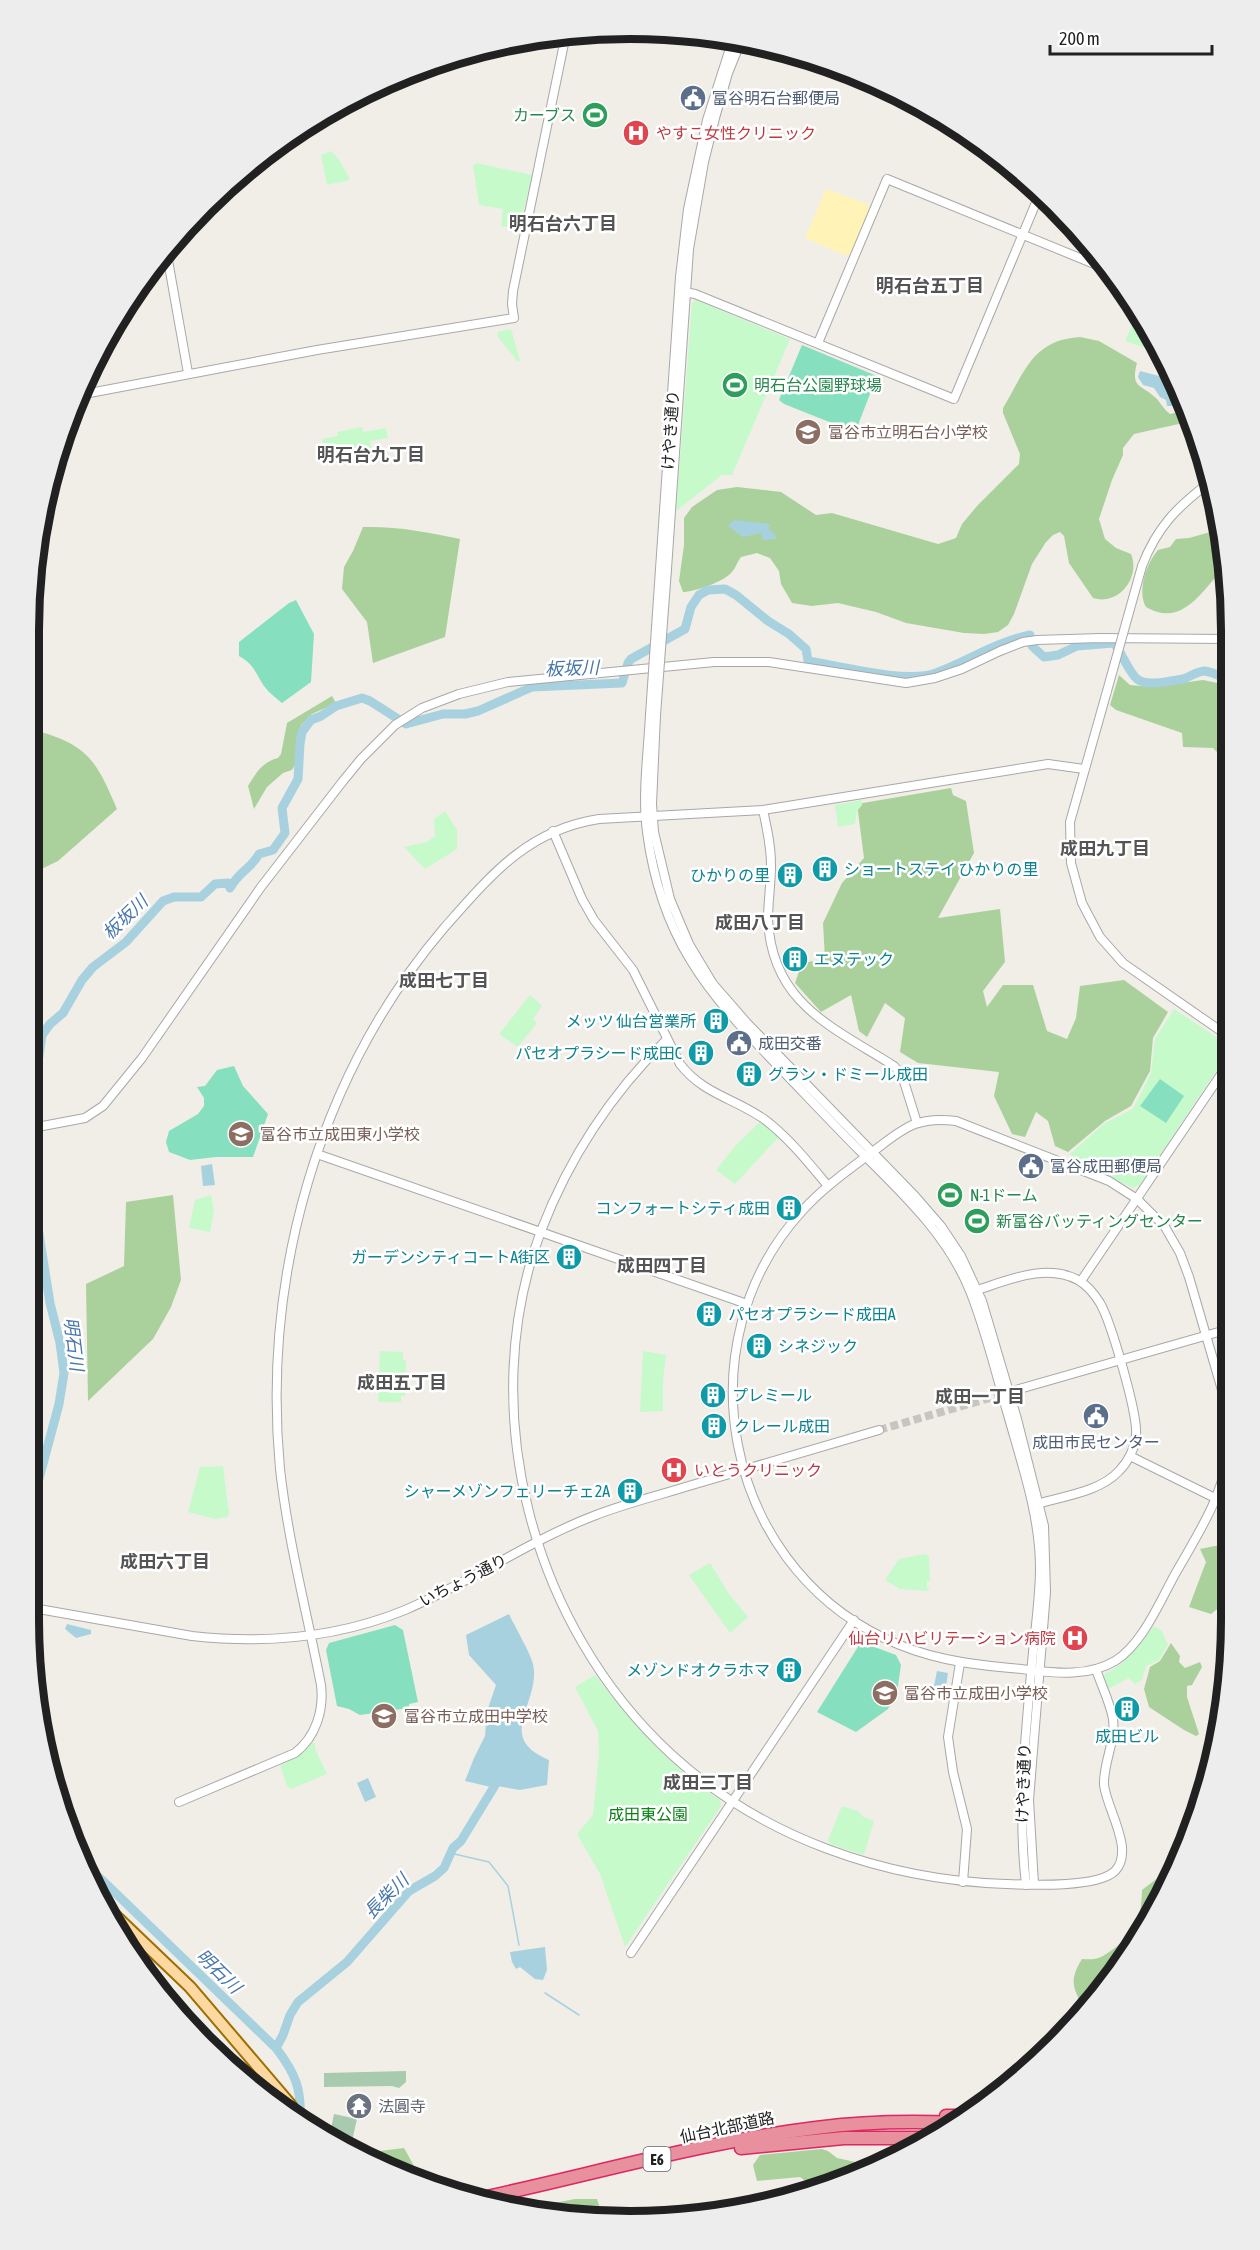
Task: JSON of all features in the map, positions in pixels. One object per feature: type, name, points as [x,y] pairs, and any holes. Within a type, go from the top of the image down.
[{"type":"highway","points":[[843,2125],[902,2118],[950,2117]]},
{"type":"highway","points":[[897,2122],[936,2126]]},
{"type":"highway","name":"仙台北部道路","points":[[495,2195],[756,2137],[843,2125],[941,2122]]},
{"type":"highway","points":[[645,2162],[796,2142],[844,2138],[914,2138]]},
{"type":"main road","points":[[122,1922],[190,1987],[287,2101]]},
{"type":"street","points":[[89,393],[514,318],[513,291],[564,43]]},
{"type":"street","points":[[730,48],[707,120],[688,209],[653,715],[649,817],[652,861],[663,902],[679,940],[699,975],[739,1026],[869,1155],[915,1196],[941,1226],[961,1256],[977,1290],[1040,1503],[1047,1573],[1035,1670]]},
{"type":"street","points":[[683,292],[704,162],[728,73],[738,49]]},
{"type":"street","points":[[818,343],[887,179],[1094,264]]},
{"type":"street","points":[[683,292],[818,343],[954,399],[1037,201]]},
{"type":"street","points":[[168,261],[188,374]]},
{"type":"street","points":[[1204,488],[1167,519],[1150,545],[1142,566],[1070,822],[1070,845],[1074,879],[1089,920],[1100,937],[1123,963],[1221,1031]]},
{"type":"street","points":[[39,1127],[85,1118],[103,1106],[142,1059],[267,878],[361,759],[395,725],[422,708],[459,694],[508,682],[630,669],[714,662],[769,662],[906,683],[935,678],[1026,642],[1037,640],[1221,639]]},
{"type":"street","points":[[179,1802],[289,1757],[308,1741],[321,1711],[323,1698],[284,1498],[276,1414],[276,1376],[286,1277],[296,1225],[317,1154],[333,1111],[358,1058],[409,974],[458,912],[491,877],[527,846],[553,831],[578,823],[599,819],[763,810],[1048,764],[1084,769]]},
{"type":"street","points":[[763,810],[771,866],[768,902],[770,938],[782,974],[789,988],[816,1017],[902,1075],[917,1123]]},
{"type":"street","points":[[553,831],[582,900],[594,920],[633,970],[680,1064],[690,1077],[706,1089],[762,1118],[795,1146],[828,1186]]},
{"type":"street","points":[[667,1039],[638,1068],[597,1120],[578,1152],[541,1231],[521,1313],[514,1382],[518,1459],[525,1502],[537,1541],[562,1605],[581,1641],[609,1684],[633,1714],[671,1754],[698,1777],[732,1801],[792,1834],[866,1862],[918,1875],[963,1881],[1030,1885],[1093,1882],[1113,1873],[1119,1864],[1122,1845],[1104,1787],[1113,1717],[1096,1669]]},
{"type":"street","points":[[1081,1281],[1221,1074]]},
{"type":"street","points":[[1221,1387],[1180,1253],[1166,1227],[1137,1199],[1110,1181],[956,1121],[942,1119],[917,1123],[899,1133],[828,1186],[794,1221],[766,1261],[747,1304],[737,1344],[732,1386],[734,1429],[743,1470],[758,1510],[783,1553],[821,1595],[854,1620],[904,1647],[960,1663],[1076,1673],[1096,1669],[1116,1660],[1137,1640],[1217,1499],[1221,1486]]},
{"type":"street","points":[[317,1154],[747,1304]]},
{"type":"street","points":[[869,1155],[931,1224],[962,1273],[978,1312],[1020,1455],[1037,1527],[1040,1568],[1029,1800],[1030,1885]]},
{"type":"street","points":[[977,1290],[1048,1272],[1081,1281],[1101,1305],[1119,1360],[1136,1427],[1135,1444],[1130,1456],[1120,1470],[1104,1483],[1040,1503]]},
{"type":"street","points":[[1016,1390],[1221,1331]]},
{"type":"street","name":"いちょう通り","points":[[39,1609],[209,1638],[261,1641],[311,1636],[369,1623],[407,1609],[537,1541],[597,1514],[879,1430]]},
{"type":"street","points":[[1130,1456],[1217,1499]]},
{"type":"street","points":[[631,1953],[854,1620]]},
{"type":"street","points":[[960,1663],[948,1737],[953,1772],[968,1829],[963,1881]]},
{"type":"street","name":"けやき通り","points":[[1030,1885],[1022,1837],[1022,1797],[1031,1680],[1035,1670]]},
{"type":"green space","points":[[331,151],[340,161],[350,180],[327,185],[321,155]]},
{"type":"green space","points":[[476,163],[532,175],[519,229],[501,226],[503,209],[479,205],[473,166]]},
{"type":"green space","points":[[696,300],[790,339],[732,475],[722,475],[676,511],[692,303]]},
{"type":"green space","points":[[1134,322],[1150,349],[1125,341]]},
{"type":"green space","points":[[511,329],[520,361],[518,362],[498,337],[497,332]]},
{"type":"green space","points":[[1080,337],[1099,341],[1137,363],[1136,382],[1156,398],[1170,414],[1179,412],[1183,423],[1134,434],[1123,448],[1123,455],[1099,519],[1105,539],[1116,548],[1131,554],[1133,572],[1130,581],[1119,594],[1111,598],[1093,598],[1069,563],[1064,536],[1060,532],[1046,542],[1032,564],[1014,614],[1008,625],[998,632],[964,633],[906,623],[876,612],[838,603],[812,606],[792,603],[781,584],[779,571],[770,558],[757,553],[741,557],[732,572],[721,580],[683,592],[679,581],[684,545],[684,518],[692,507],[717,490],[737,487],[781,492],[816,515],[832,513],[938,544],[956,538],[962,524],[977,506],[1019,464],[1020,454],[1003,408],[1032,360],[1040,351],[1064,339]]},
{"type":"green space","points":[[802,345],[877,376],[858,425],[851,421],[847,429],[779,400]]},
{"type":"green space","points":[[362,427],[363,432],[386,428],[388,438],[370,441],[373,455],[326,464],[322,439],[338,436],[337,432]]},
{"type":"green space","points":[[363,527],[388,527],[460,539],[445,637],[373,663],[367,622],[342,589],[344,567]]},
{"type":"green space","points":[[1213,531],[1218,575],[1192,603],[1182,609],[1171,613],[1159,612],[1146,607],[1142,593],[1144,578],[1158,550],[1170,547],[1176,539]]},
{"type":"green space","points":[[296,600],[314,634],[311,682],[282,703],[266,689],[252,666],[239,656],[239,642]]},
{"type":"green space","points":[[1119,675],[1130,685],[1151,687],[1203,680],[1221,684],[1221,756],[1213,748],[1183,747],[1182,733],[1116,710],[1110,705]]},
{"type":"green space","points":[[332,696],[336,703],[312,714],[301,725],[296,763],[292,770],[283,773],[267,787],[254,809],[248,786],[260,769],[281,754],[287,723]]},
{"type":"green space","points":[[39,732],[58,738],[82,751],[98,769],[117,809],[58,861],[39,870]]},
{"type":"green space","points":[[951,788],[953,795],[966,801],[974,853],[938,918],[1000,909],[1005,962],[983,991],[987,1007],[1003,985],[1033,985],[1047,1031],[1067,1039],[1076,1018],[1080,986],[1124,980],[1168,1012],[1153,1038],[1150,1071],[1131,1106],[1105,1121],[1068,1152],[1055,1146],[1048,1121],[1036,1112],[1025,1137],[1012,1134],[994,1096],[999,1072],[918,1063],[900,1052],[905,1018],[885,1003],[867,1037],[859,1031],[851,995],[821,1012],[795,983],[802,963],[825,959],[823,923],[842,883],[864,858],[857,804]]},
{"type":"green space","points":[[862,800],[855,824],[838,827],[835,805]]},
{"type":"green space","points":[[445,811],[457,830],[457,849],[425,869],[404,847],[427,842],[435,836],[434,819]]},
{"type":"green space","points":[[530,995],[542,1006],[533,1019],[537,1023],[518,1047],[499,1034]]},
{"type":"green space","points":[[1174,1009],[1221,1040],[1221,1064],[1140,1185],[1133,1188],[1074,1160],[1070,1154],[1105,1123],[1133,1109],[1151,1073],[1155,1039]]},
{"type":"green space","points":[[234,1066],[243,1086],[268,1114],[253,1157],[190,1160],[169,1152],[166,1142],[169,1131],[198,1114],[204,1106],[204,1098],[197,1087],[205,1086],[217,1070]]},
{"type":"green space","points":[[1160,1079],[1184,1096],[1166,1123],[1140,1106]]},
{"type":"green space","points":[[760,1122],[778,1135],[778,1138],[735,1184],[716,1170],[736,1145]]},
{"type":"green space","points":[[173,1195],[181,1280],[171,1307],[153,1339],[88,1401],[86,1284],[124,1266],[126,1202]]},
{"type":"green space","points":[[211,1195],[214,1210],[210,1232],[189,1228],[195,1200]]},
{"type":"green space","points":[[380,1351],[403,1352],[403,1360],[406,1361],[405,1396],[401,1396],[401,1402],[378,1402]]},
{"type":"green space","points":[[643,1351],[666,1355],[663,1411],[640,1412]]},
{"type":"green space","points":[[223,1466],[229,1514],[227,1517],[215,1519],[188,1512],[200,1467]]},
{"type":"green space","points":[[1221,1545],[1221,1606],[1211,1614],[1189,1607],[1206,1562],[1200,1549]]},
{"type":"green space","points":[[925,1554],[929,1557],[930,1581],[927,1581],[927,1588],[930,1588],[927,1591],[900,1589],[885,1580],[899,1559]]},
{"type":"green space","points":[[710,1563],[729,1594],[748,1617],[730,1633],[689,1575]]},
{"type":"green space","points":[[395,1625],[403,1630],[418,1702],[409,1704],[409,1708],[360,1715],[337,1706],[326,1650],[329,1643]]},
{"type":"green space","points":[[1154,1626],[1162,1631],[1168,1645],[1159,1660],[1146,1666],[1142,1680],[1135,1684],[1129,1678],[1108,1689],[1103,1675],[1126,1659]]},
{"type":"green space","points":[[861,1642],[896,1655],[901,1665],[897,1693],[888,1709],[856,1732],[817,1712]]},
{"type":"green space","points":[[1171,1643],[1180,1656],[1179,1662],[1185,1668],[1200,1662],[1202,1667],[1192,1685],[1187,1686],[1187,1697],[1199,1734],[1196,1736],[1149,1707],[1144,1689],[1150,1667],[1160,1661]]},
{"type":"green space","name":"成田東公園","points":[[595,1675],[652,1743],[684,1774],[720,1800],[721,1806],[625,1947],[600,1874],[577,1834],[593,1815],[599,1753],[598,1731],[575,1687]]},
{"type":"green space","points":[[311,1743],[315,1743],[315,1749],[327,1774],[291,1789],[287,1786],[280,1765],[296,1757]]},
{"type":"green space","points":[[842,1806],[858,1811],[862,1816],[874,1821],[864,1855],[830,1844],[828,1840]]},
{"type":"green space","points":[[1163,1874],[1142,1916],[1099,1980],[1081,2002],[1074,1986],[1077,1967],[1082,1959],[1101,1957],[1127,1937],[1139,1918],[1142,1890]]},
{"type":"green space","points":[[406,2071],[406,2082],[399,2088],[392,2086],[324,2087],[324,2073]]},
{"type":"green space","points":[[334,2114],[357,2119],[352,2141],[331,2130]]},
{"type":"green space","points":[[404,2148],[417,2171],[404,2166],[373,2152]]},
{"type":"green space","points":[[822,2149],[837,2158],[862,2163],[809,2183],[800,2177],[757,2181],[753,2165],[760,2155]]},
{"type":"green space","points":[[575,2199],[597,2199],[601,2210],[591,2210],[545,2205]]},
{"type":"sand","points":[[826,189],[867,204],[869,209],[852,253],[847,256],[805,238]]},
{"type":"water","points":[[1140,371],[1164,377],[1177,406],[1167,406],[1166,400],[1160,397],[1154,388],[1143,385],[1138,377]]},
{"type":"water","points":[[734,520],[770,524],[768,528],[775,534],[776,539],[763,540],[761,533],[743,537],[728,526]]},
{"type":"water","points":[[212,1164],[215,1185],[203,1186],[201,1166]]},
{"type":"water","points":[[509,1614],[533,1664],[534,1678],[523,1718],[524,1741],[533,1751],[549,1760],[547,1785],[520,1790],[497,1786],[495,1788],[465,1781],[485,1736],[487,1711],[496,1685],[469,1655],[466,1635]]},
{"type":"water","points":[[67,1624],[91,1630],[91,1634],[76,1638],[65,1629]]},
{"type":"water","points":[[937,1671],[948,1673],[945,1693],[933,1691]]},
{"type":"water","points":[[368,1778],[376,1797],[365,1802],[357,1783]]},
{"type":"water","points":[[545,1947],[547,1970],[543,1980],[535,1979],[520,1967],[516,1969],[510,1952]]},
{"type":"waterway","name":"板坂川","points":[[39,1055],[42,1035],[50,1024],[63,1013],[82,980],[93,967],[126,942],[163,901],[174,897],[201,897],[215,884],[228,883],[230,888],[259,854],[273,850],[285,833],[282,808],[298,779],[302,732],[311,720],[336,706],[362,698],[406,724],[443,714],[465,714],[478,711],[532,687],[622,683],[631,659],[685,629],[691,607],[699,595],[708,590],[725,589],[789,634],[806,649],[808,661],[855,670],[891,675],[923,676],[936,673],[1005,642],[1030,635],[1032,646],[1044,657],[1058,655],[1077,646],[1114,643],[1134,676],[1147,683],[1183,679],[1205,671],[1221,676]]},
{"type":"waterway","name":"明石川","points":[[39,1234],[64,1373],[59,1404],[39,1479]]},
{"type":"waterway","name":"長柴川","points":[[276,2048],[298,2002],[347,1962],[409,1891],[444,1868],[453,1848],[461,1841],[500,1777]]},
{"type":"waterway","points":[[450,1853],[489,1862],[508,1886],[519,1945]]},
{"type":"waterway","name":"明石川","points":[[98,1877],[276,2048],[293,2074],[299,2091],[300,2110]]},
{"type":"waterway","points":[[545,1993],[579,2015]]},
{"type":"tunnel","points":[[879,1430],[1007,1393]]},
{"type":"place","name":"富谷明石台郵便局","points":[[693,98]]},
{"type":"place","name":"カーブス","points":[[595,115]]},
{"type":"place","name":"やすこ女性クリニック","points":[[636,133]]},
{"type":"place","name":"明石台公園野球場","points":[[735,385]]},
{"type":"place","name":"富谷市立明石台小学校","points":[[808,432]]},
{"type":"place","name":"ショートステイ ひかりの里","points":[[825,869]]},
{"type":"place","name":"ひかりの里","points":[[790,875]]},
{"type":"place","name":"エヌテック","points":[[795,959]]},
{"type":"place","name":"メッツ 仙台営業所","points":[[716,1021]]},
{"type":"place","name":"成田交番","points":[[739,1043]]},
{"type":"place","name":"パセオプラシード成田C","points":[[701,1053]]},
{"type":"place","name":"グラン・ドミール成田","points":[[749,1074]]},
{"type":"place","name":"富谷市立成田東小学校","points":[[241,1134]]},
{"type":"place","name":"富谷成田郵便局","points":[[1031,1166]]},
{"type":"place","name":"N-1ドーム","points":[[950,1195]]},
{"type":"place","name":"コンフォートシティ成田","points":[[789,1208]]},
{"type":"place","name":"新富谷バッティングセンター","points":[[977,1221]]},
{"type":"place","name":"ガーデンシティコートA街区","points":[[569,1257]]},
{"type":"place","name":"パセオプラシード成田A","points":[[709,1314]]},
{"type":"place","name":"シネジック","points":[[759,1346]]},
{"type":"place","name":"プレミール","points":[[713,1395]]},
{"type":"place","name":"成田市民センター","points":[[1096,1416]]},
{"type":"place","name":"クレール成田","points":[[714,1426]]},
{"type":"place","name":"いとうクリニック","points":[[674,1470]]},
{"type":"place","name":"シャーメゾンフェリーチェ2A","points":[[630,1491]]},
{"type":"place","name":"仙台リハビリテーション病院","points":[[1075,1638]]},
{"type":"place","name":"メゾンドオクラホマ","points":[[789,1670]]},
{"type":"place","name":"富谷市立成田小学校","points":[[885,1693]]},
{"type":"place","name":"成田ビル","points":[[1127,1709]]},
{"type":"place","name":"富谷市立成田中学校","points":[[384,1716]]},
{"type":"place","name":"法圓寺","points":[[359,2106]]},
{"type":"district","name":"明石台六丁目","points":[[563,223]]},
{"type":"district","name":"明石台五丁目","points":[[930,285]]},
{"type":"district","name":"明石台九丁目","points":[[371,454]]},
{"type":"district","name":"成田九丁目","points":[[1105,848]]},
{"type":"district","name":"成田八丁目","points":[[760,922]]},
{"type":"district","name":"成田七丁目","points":[[444,980]]},
{"type":"district","name":"成田四丁目","points":[[662,1265]]},
{"type":"district","name":"成田五丁目","points":[[402,1382]]},
{"type":"district","name":"成田一丁目","points":[[980,1396]]},
{"type":"district","name":"成田六丁目","points":[[165,1561]]},
{"type":"district","name":"成田三丁目","points":[[708,1782]]}]
